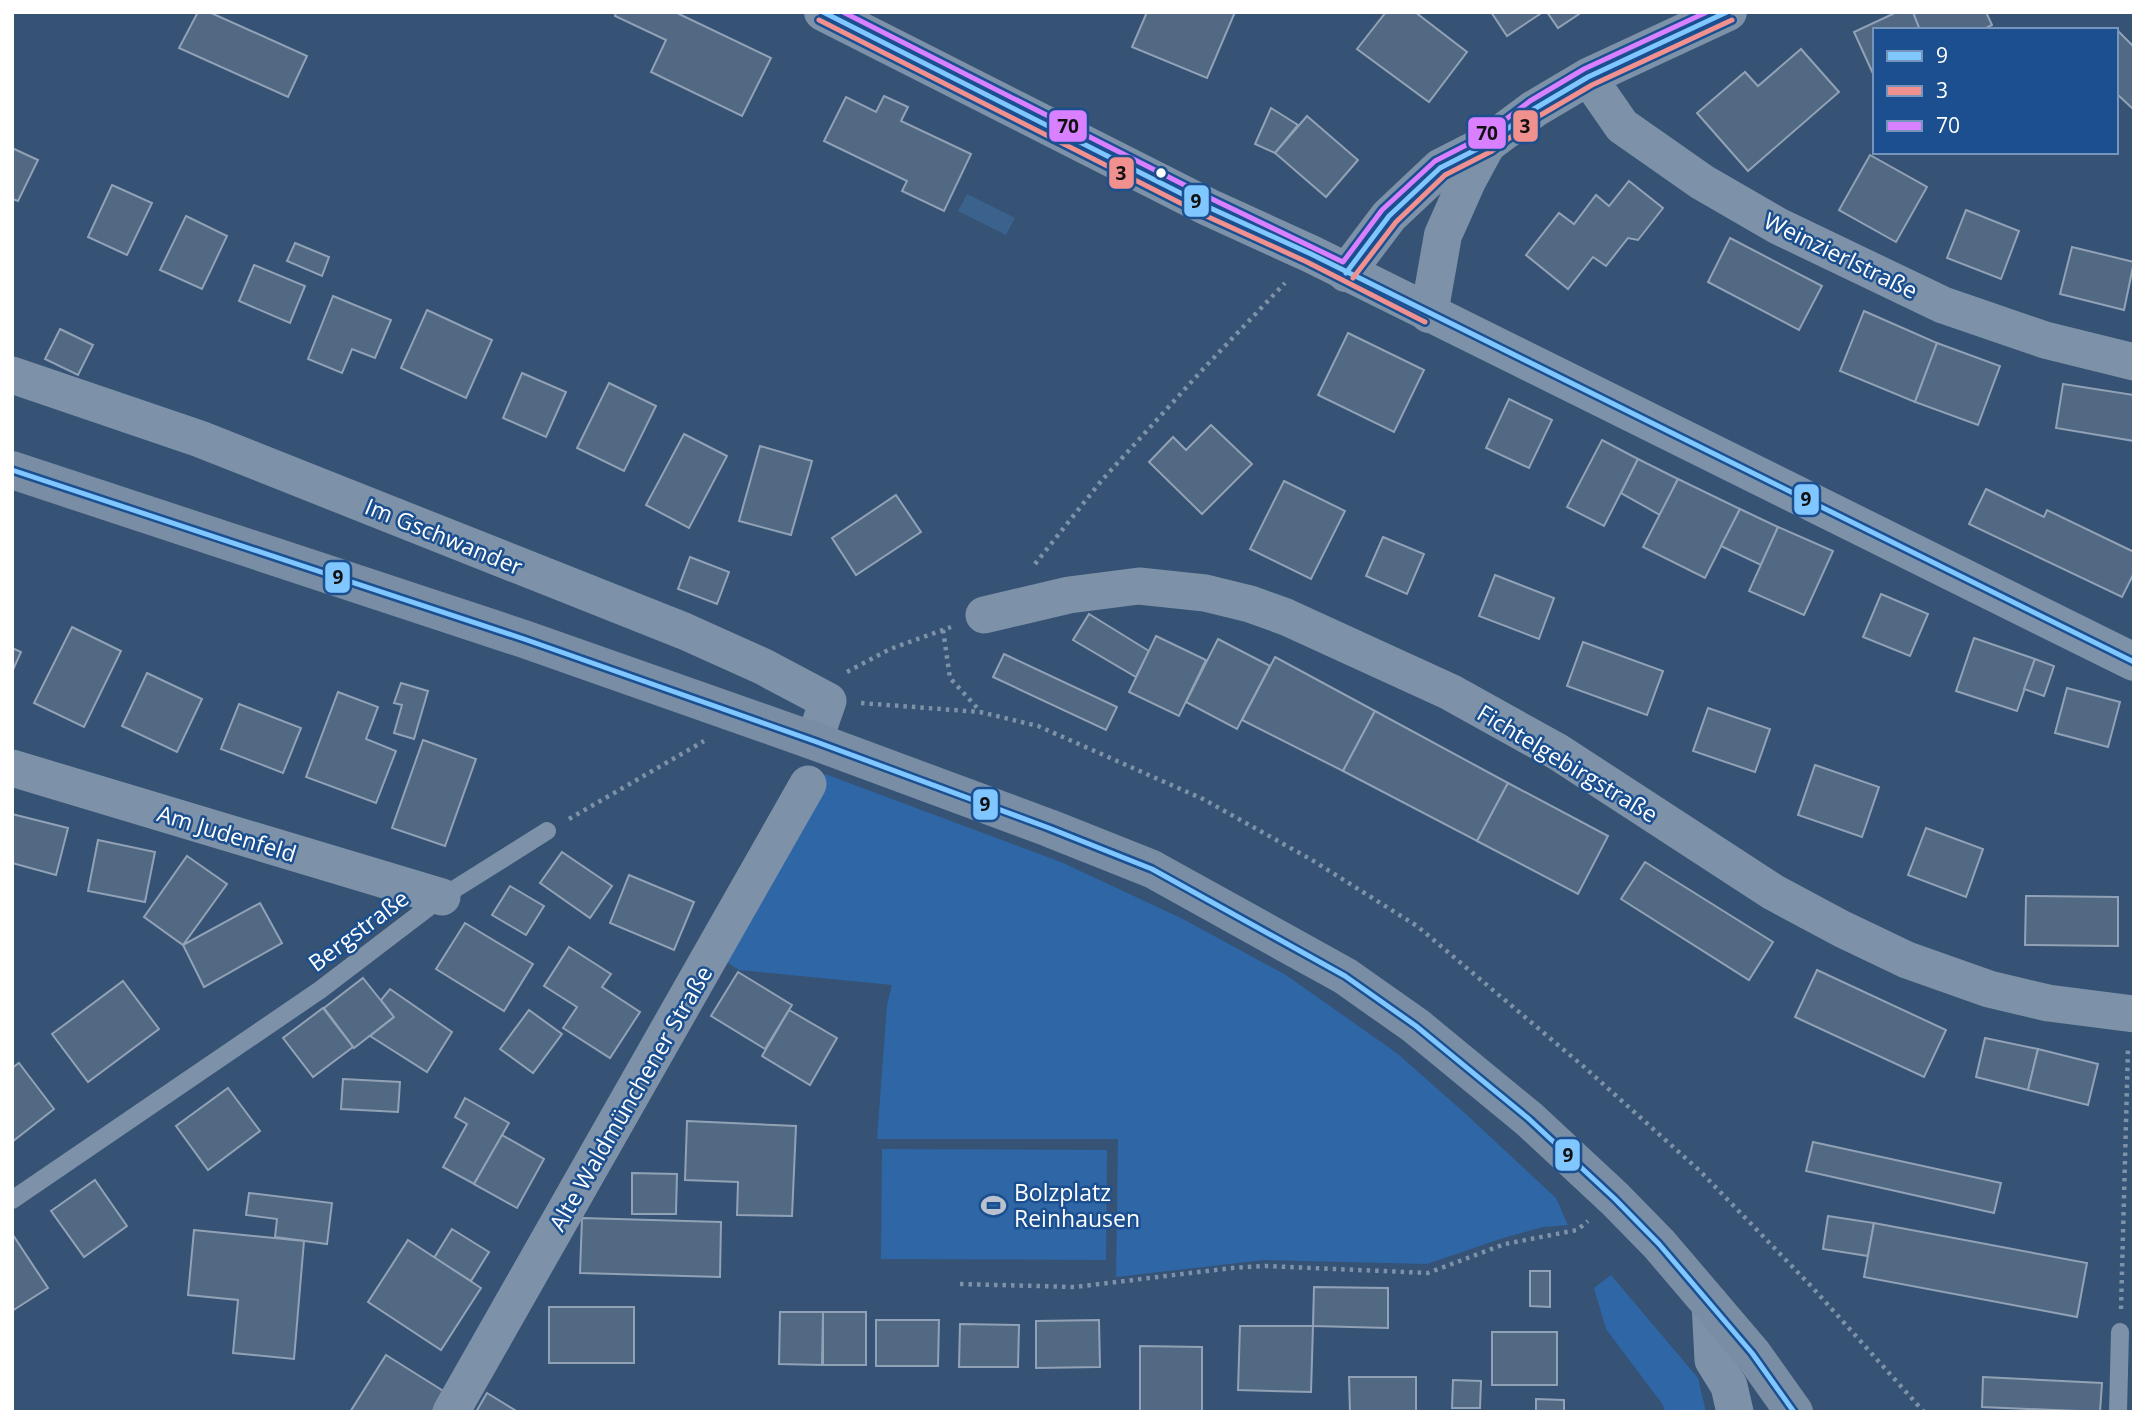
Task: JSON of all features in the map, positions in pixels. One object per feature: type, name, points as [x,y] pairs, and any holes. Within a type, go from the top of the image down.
[{"type":"main road","points":[[12,470],[524,639],[814,741],[1152,869],[1345,976],[1416,1026],[1509,1102],[1615,1199],[1710,1303],[1752,1353],[1794,1412]]},
{"type":"street","points":[[823,12],[1208,207],[2134,662]]},
{"type":"street","points":[[1346,273],[1390,216],[1440,167],[1487,144],[1534,109],[1588,77],[1728,12]]},
{"type":"street","name":"Weinzierlstraße","points":[[1588,77],[1622,126],[1702,182],[1778,226],[1943,305],[2045,341],[2134,362]]},
{"type":"street","points":[[1429,314],[1443,235],[1487,144]]},
{"type":"street","name":"Im Gschwander","points":[[12,375],[200,439],[684,631],[764,667],[828,701],[814,741]]},
{"type":"street","name":"Fichtelgebirgstraße","points":[[984,615],[1069,595],[1139,586],[1205,593],[1250,604],[1286,617],[1450,692],[1558,752],[1773,892],[1907,960],[1989,989],[2048,1003],[2133,1014]]},
{"type":"street","name":"Am Judenfeld","points":[[12,768],[442,897]]},
{"type":"street","name":"Alte Waldmünchener Straße","points":[[451,1412],[808,784]]},
{"type":"street","points":[[1710,1303],[1713,1360],[1729,1386],[1735,1412]]},
{"type":"lane","name":"Bergstraße","points":[[12,1200],[320,990],[442,897],[547,831]]},
{"type":"lane","points":[[2118,1412],[2120,1332]]},
{"type":"path","points":[[1048,547],[1102,480],[1262,309]]},
{"type":"path","points":[[848,670],[890,649],[984,615]]},
{"type":"path","points":[[943,630],[950,678],[980,712]]},
{"type":"path","points":[[547,831],[744,717]]},
{"type":"path","points":[[2120,1332],[2128,1046],[2133,1014]]},
{"type":"path","points":[[960,1284],[1075,1287],[1266,1266],[1428,1273],[1505,1244],[1577,1230],[1615,1199]]},
{"type":"shaded area","points":[[967,194],[1015,218],[1006,235],[958,211]]},
{"type":"shaded area","points":[[825,774],[1061,862],[1183,919],[1286,975],[1398,1054],[1468,1116],[1556,1198],[1568,1225],[1543,1227],[1503,1238],[1427,1264],[1264,1260],[1116,1277],[1118,1139],[877,1139],[887,1005],[892,985],[739,970],[724,960],[820,797]]},
{"type":"shaded area","name":"Bolzplatz Reinhausen","points":[[882,1149],[1107,1150],[1106,1260],[881,1259]]},
{"type":"shaded area","points":[[1611,1275],[1698,1378],[1706,1412],[1665,1412],[1663,1405],[1606,1329],[1594,1288]]},
{"type":"building","points":[[198,12],[209,12],[307,56],[288,97],[179,48]]},
{"type":"building","points":[[616,12],[680,12],[679,14],[771,58],[742,116],[651,72],[666,40],[615,16]]},
{"type":"building","points":[[1147,12],[1235,12],[1207,78],[1132,47]]},
{"type":"building","points":[[1386,12],[1415,12],[1467,52],[1429,102],[1357,49]]},
{"type":"building","points":[[1491,12],[1543,12],[1507,36]]},
{"type":"building","points":[[1547,12],[1582,12],[1558,28]]},
{"type":"building","points":[[1897,12],[1913,12],[1919,28],[1873,28],[1873,74],[1854,32]]},
{"type":"building","points":[[1913,12],[1986,12],[1992,25],[1986,28],[1919,28]]},
{"type":"building","points":[[2118,31],[2134,47],[2134,110],[2118,95]]},
{"type":"building","points":[[1801,49],[1839,92],[1748,171],[1697,113],[1745,72],[1758,86]]},
{"type":"building","points":[[884,96],[908,107],[901,121],[971,154],[944,211],[902,191],[907,181],[824,141],[846,97],[876,112]]},
{"type":"building","points":[[1271,108],[1298,125],[1275,153],[1255,144]]},
{"type":"building","points":[[1307,116],[1358,160],[1326,197],[1275,153]]},
{"type":"building","points":[[12,148],[38,160],[18,201],[12,199]]},
{"type":"building","points":[[1870,155],[1927,187],[1896,242],[1839,210]]},
{"type":"building","points":[[1629,181],[1663,208],[1638,240],[1628,238],[1606,266],[1593,257],[1568,289],[1526,255],[1559,213],[1574,224],[1596,195],[1609,206]]},
{"type":"building","points":[[112,185],[152,203],[127,255],[88,237]]},
{"type":"building","points":[[1966,210],[2019,231],[2001,279],[1947,258]]},
{"type":"building","points":[[186,216],[227,236],[202,289],[160,270]]},
{"type":"building","points":[[1730,238],[1822,286],[1799,330],[1708,282]]},
{"type":"building","points":[[295,243],[329,257],[322,276],[287,261]]},
{"type":"building","points":[[2072,247],[2134,262],[2124,310],[2060,294]]},
{"type":"building","points":[[254,265],[305,286],[290,323],[239,301]]},
{"type":"building","points":[[333,296],[391,320],[375,358],[352,349],[342,373],[308,359]]},
{"type":"building","points":[[427,310],[492,340],[466,398],[401,368]]},
{"type":"building","points":[[1864,311],[1937,343],[1915,402],[1840,371]]},
{"type":"building","points":[[60,329],[93,345],[78,375],[45,359]]},
{"type":"building","points":[[1348,333],[1424,370],[1394,432],[1318,395]]},
{"type":"building","points":[[1937,343],[2000,366],[1978,425],[1915,402]]},
{"type":"building","points":[[522,373],[566,392],[546,437],[503,418]]},
{"type":"building","points":[[609,383],[656,406],[624,471],[577,448]]},
{"type":"building","points":[[2063,384],[2134,395],[2134,441],[2056,428]]},
{"type":"building","points":[[1509,399],[1552,420],[1529,468],[1486,448]]},
{"type":"building","points":[[1211,425],[1252,464],[1202,514],[1149,462],[1173,437],[1186,450]]},
{"type":"building","points":[[684,434],[727,456],[689,528],[646,505]]},
{"type":"building","points":[[1602,440],[1638,459],[1604,526],[1567,507]]},
{"type":"building","points":[[760,446],[812,461],[791,535],[739,521]]},
{"type":"building","points":[[1638,459],[1678,479],[1660,515],[1621,493]]},
{"type":"building","points":[[1678,479],[1740,509],[1705,578],[1643,547]]},
{"type":"building","points":[[1284,481],[1345,511],[1311,579],[1250,549]]},
{"type":"building","points":[[1986,489],[2044,517],[2047,510],[2134,552],[2134,573],[2122,597],[1969,524]]},
{"type":"building","points":[[896,495],[921,532],[856,575],[832,538]]},
{"type":"building","points":[[1740,509],[1778,527],[1761,565],[1721,546]]},
{"type":"building","points":[[1778,527],[1833,551],[1804,615],[1749,591]]},
{"type":"building","points":[[1383,537],[1424,554],[1407,594],[1366,576]]},
{"type":"building","points":[[690,557],[729,572],[717,604],[678,589]]},
{"type":"building","points":[[1495,575],[1554,598],[1539,639],[1479,616]]},
{"type":"building","points":[[1881,594],[1928,614],[1910,656],[1863,637]]},
{"type":"building","points":[[1089,614],[1149,651],[1136,677],[1073,640]]},
{"type":"building","points":[[72,627],[121,651],[84,727],[34,703]]},
{"type":"building","points":[[1156,636],[1206,660],[1179,716],[1129,692]]},
{"type":"building","points":[[1974,638],[2035,659],[2017,711],[1956,691]]},
{"type":"building","points":[[1218,639],[1270,666],[1237,729],[1186,702]]},
{"type":"building","points":[[1583,642],[1663,671],[1647,715],[1567,686]]},
{"type":"building","points":[[12,648],[21,652],[12,672]]},
{"type":"building","points":[[1004,654],[1117,707],[1106,730],[993,677]]},
{"type":"building","points":[[1275,657],[1375,711],[1343,771],[1242,720]]},
{"type":"building","points":[[2035,659],[2054,666],[2044,696],[2024,689]]},
{"type":"building","points":[[147,673],[202,699],[177,752],[122,726]]},
{"type":"building","points":[[401,683],[428,691],[414,739],[394,733],[402,705],[394,703]]},
{"type":"building","points":[[2067,688],[2120,702],[2108,747],[2055,733]]},
{"type":"building","points":[[338,692],[378,707],[366,739],[396,751],[376,803],[306,777]]},
{"type":"building","points":[[239,704],[301,728],[283,773],[221,749]]},
{"type":"building","points":[[1708,708],[1770,729],[1755,772],[1693,751]]},
{"type":"building","points":[[1375,711],[1508,783],[1477,841],[1343,771]]},
{"type":"building","points":[[423,740],[476,759],[445,846],[392,828]]},
{"type":"building","points":[[1815,765],[1879,787],[1862,837],[1798,815]]},
{"type":"building","points":[[1508,783],[1608,836],[1578,894],[1477,841]]},
{"type":"building","points":[[12,814],[68,828],[56,875],[12,863]]},
{"type":"building","points":[[1926,828],[1983,849],[1966,897],[1908,875]]},
{"type":"building","points":[[98,840],[155,852],[145,902],[88,891]]},
{"type":"building","points":[[562,852],[612,886],[590,918],[540,883]]},
{"type":"building","points":[[187,856],[227,884],[183,945],[144,917]]},
{"type":"building","points":[[1645,862],[1773,942],[1749,980],[1621,899]]},
{"type":"building","points":[[629,875],[694,902],[674,950],[610,923]]},
{"type":"building","points":[[510,886],[544,906],[526,935],[492,915]]},
{"type":"building","points":[[2026,896],[2118,897],[2118,946],[2025,945]]},
{"type":"building","points":[[260,903],[282,943],[204,987],[183,945]]},
{"type":"building","points":[[465,923],[533,964],[504,1011],[436,969]]},
{"type":"building","points":[[569,947],[611,974],[602,987],[640,1012],[610,1058],[563,1028],[577,1007],[544,986]]},
{"type":"building","points":[[1817,970],[1946,1030],[1924,1077],[1795,1017]]},
{"type":"building","points":[[738,972],[792,1005],[765,1049],[711,1016]]},
{"type":"building","points":[[363,978],[394,1017],[354,1048],[324,1008]]},
{"type":"building","points":[[123,981],[159,1029],[88,1082],[52,1034]]},
{"type":"building","points":[[390,989],[452,1032],[427,1072],[370,1036],[394,1017],[381,1000]]},
{"type":"building","points":[[323,1008],[353,1047],[313,1077],[283,1038]]},
{"type":"building","points":[[529,1010],[562,1034],[533,1073],[500,1049]]},
{"type":"building","points":[[789,1010],[837,1038],[810,1085],[762,1056]]},
{"type":"building","points":[[1985,1038],[2038,1049],[2028,1090],[1976,1077]]},
{"type":"building","points":[[2038,1049],[2098,1064],[2088,1105],[2028,1090]]},
{"type":"building","points":[[19,1063],[54,1109],[12,1142],[12,1068]]},
{"type":"building","points":[[343,1079],[400,1082],[398,1112],[341,1109]]},
{"type":"building","points":[[228,1088],[260,1131],[208,1170],[176,1126]]},
{"type":"building","points":[[465,1098],[509,1123],[474,1184],[443,1167],[467,1124],[455,1117]]},
{"type":"building","points":[[687,1121],[796,1126],[792,1216],[737,1215],[738,1182],[685,1180]]},
{"type":"building","points":[[502,1135],[544,1159],[517,1208],[474,1184]]},
{"type":"building","points":[[1813,1142],[2001,1183],[1994,1213],[1806,1171]]},
{"type":"building","points":[[632,1173],[677,1174],[676,1214],[632,1214]]},
{"type":"building","points":[[95,1180],[127,1226],[84,1257],[51,1211]]},
{"type":"building","points":[[249,1193],[332,1203],[327,1244],[275,1237],[277,1219],[246,1215]]},
{"type":"building","points":[[1828,1216],[1874,1223],[1868,1256],[1823,1249]]},
{"type":"building","points":[[582,1218],[721,1222],[720,1277],[580,1273]]},
{"type":"building","points":[[1874,1223],[2087,1263],[2077,1317],[1864,1277]]},
{"type":"building","points":[[452,1229],[489,1252],[471,1281],[434,1258]]},
{"type":"building","points":[[194,1230],[304,1241],[294,1359],[233,1353],[238,1300],[188,1295]]},
{"type":"building","points":[[12,1236],[48,1288],[12,1311]]},
{"type":"building","points":[[408,1240],[481,1288],[441,1350],[368,1302]]},
{"type":"building","points":[[1530,1271],[1550,1271],[1550,1307],[1530,1306]]},
{"type":"building","points":[[1314,1287],[1388,1288],[1388,1328],[1313,1326]]},
{"type":"building","points":[[549,1307],[634,1307],[634,1363],[549,1363]]},
{"type":"building","points":[[780,1312],[823,1312],[822,1365],[779,1364]]},
{"type":"building","points":[[823,1312],[866,1312],[866,1365],[823,1365]]},
{"type":"building","points":[[876,1320],[939,1320],[938,1366],[876,1366]]},
{"type":"building","points":[[1099,1320],[1100,1367],[1036,1368],[1036,1321]]},
{"type":"building","points":[[960,1324],[1019,1325],[1018,1367],[959,1367]]},
{"type":"building","points":[[1240,1326],[1313,1326],[1311,1392],[1238,1390]]},
{"type":"building","points":[[1492,1332],[1557,1332],[1557,1385],[1492,1385]]},
{"type":"building","points":[[1140,1346],[1202,1347],[1202,1412],[1140,1412]]},
{"type":"building","points":[[386,1355],[445,1392],[432,1412],[350,1412]]},
{"type":"building","points":[[1349,1377],[1416,1377],[1416,1412],[1350,1412]]},
{"type":"building","points":[[1983,1377],[2102,1383],[2100,1412],[1982,1407]]},
{"type":"building","points":[[1453,1380],[1481,1381],[1480,1408],[1452,1408]]},
{"type":"building","points":[[487,1393],[518,1412],[476,1412]]},
{"type":"building","points":[[1536,1399],[1564,1400],[1564,1412],[1536,1412]]},
{"type":"transit line","name":"9","points":[[823,12],[1208,207],[1311,254],[2134,662]]},
{"type":"transit line","name":"70","points":[[843,12],[1212,199],[1343,262],[1382,210],[1435,161],[1482,137],[1530,101],[1584,69],[1707,12]]},
{"type":"transit line","name":"9","points":[[1346,273],[1389,216],[1440,168],[1487,144],[1534,109],[1588,77],[1727,12]]},
{"type":"transit line","name":"3","points":[[819,20],[1204,215],[1307,262],[1425,322]]},
{"type":"transit line","name":"3","points":[[1353,278],[1396,222],[1445,175],[1492,151],[1539,116],[1592,85],[1732,20]]},
{"type":"transit line","name":"9","points":[[12,470],[524,639],[814,741],[1152,869],[1345,976],[1416,1026],[1529,1119],[1659,1244],[1752,1353],[1794,1412]]},
{"type":"place","name":"Bolzplatz Reinhausen","points":[[994,1205]]}]
